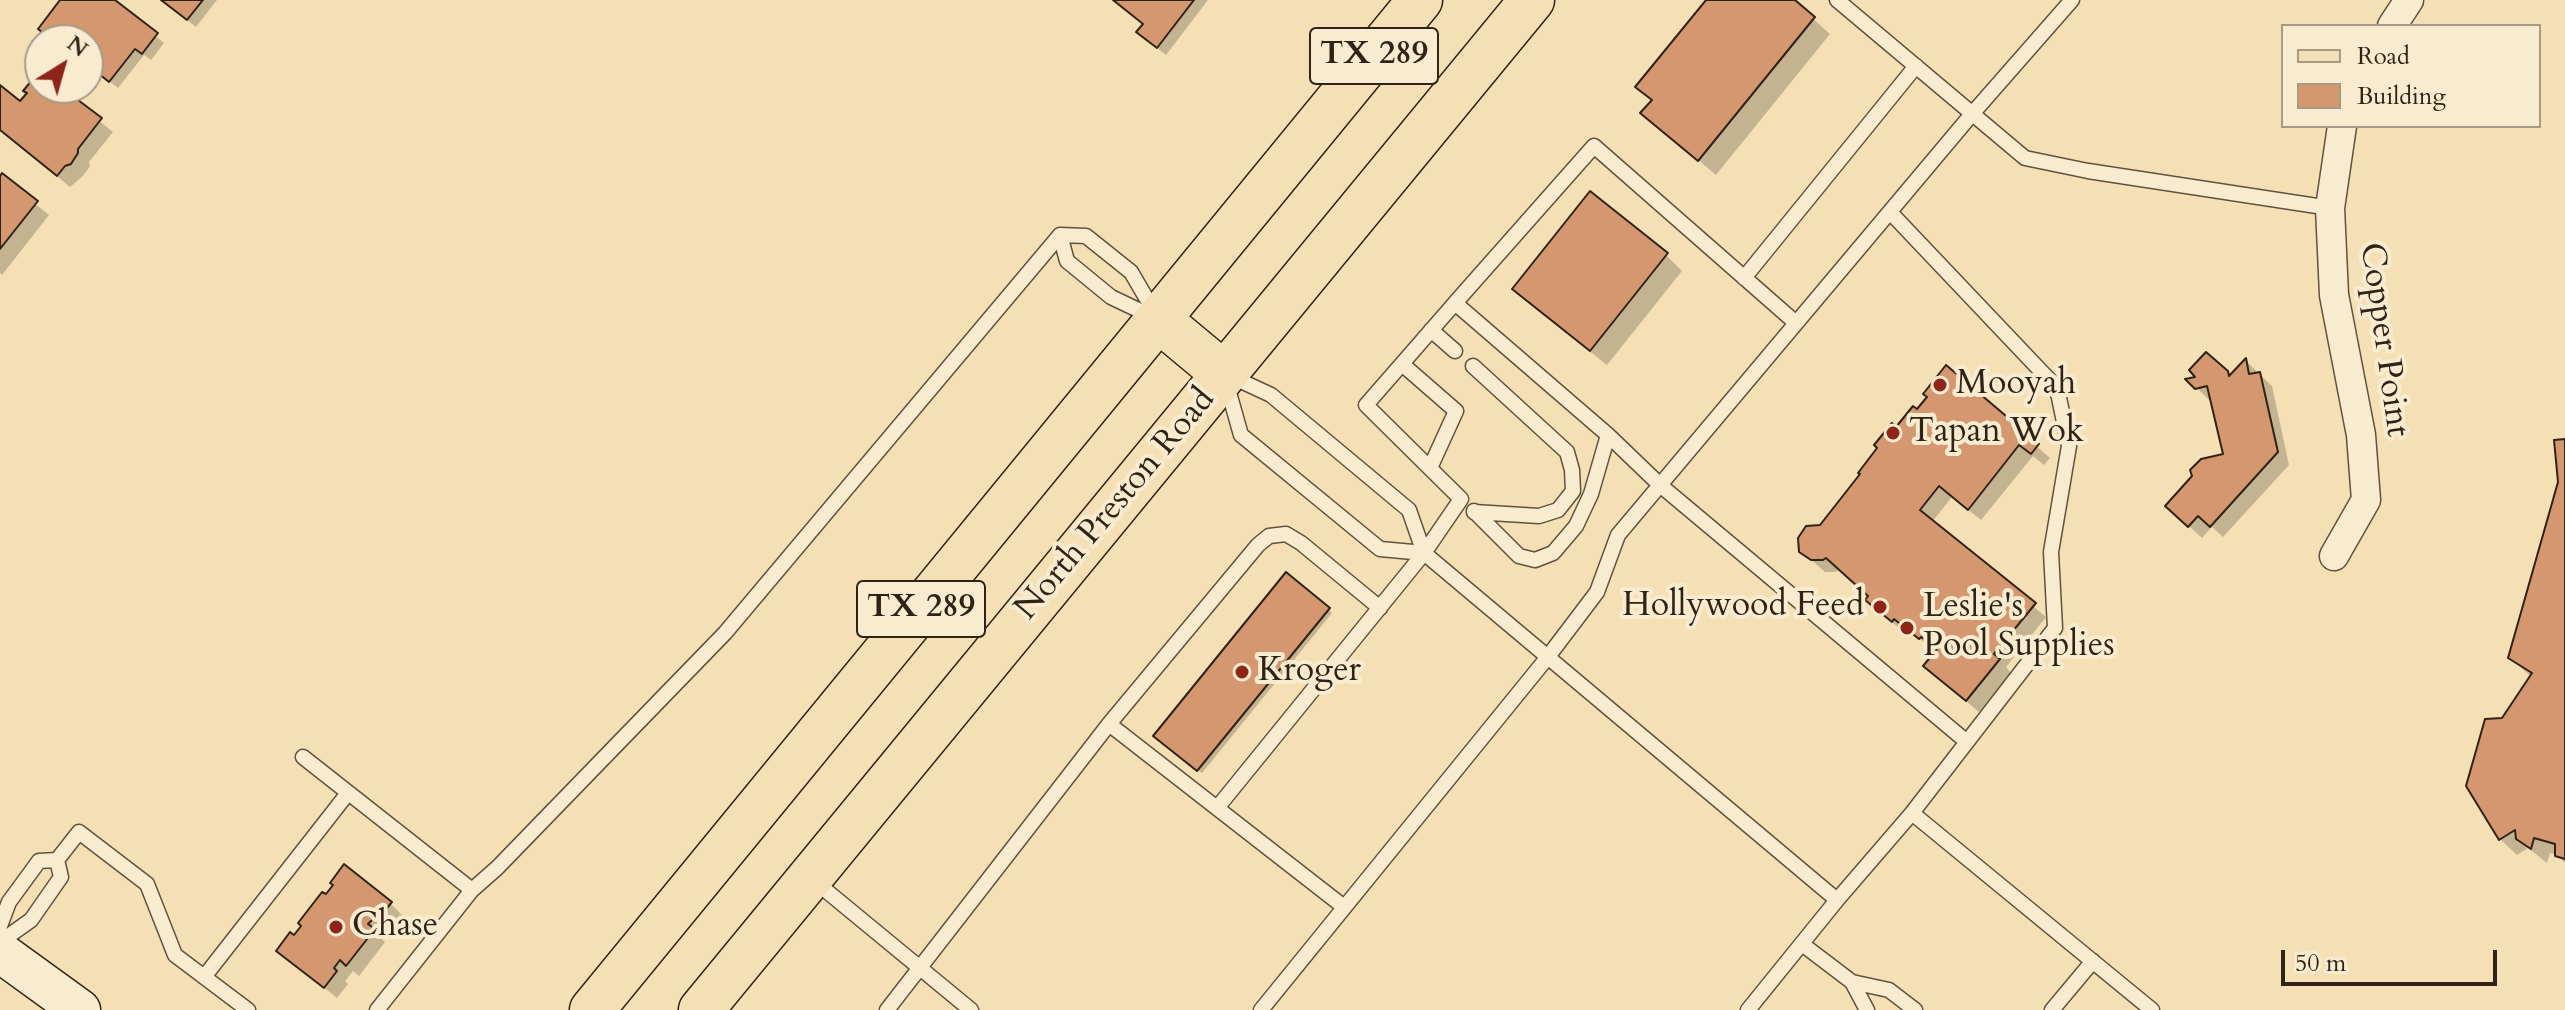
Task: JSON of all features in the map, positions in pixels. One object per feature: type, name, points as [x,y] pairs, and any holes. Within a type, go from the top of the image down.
[{"type":"main road","name":"TX 289","points":[[592,1010],[1420,0]]},
{"type":"main road","name":"North Preston Road","points":[[701,1010],[1532,0]]},
{"type":"main road","points":[[1158,319],[1224,374]]},
{"type":"main road","points":[[0,952],[80,1010]]},
{"type":"street","points":[[2393,24],[2409,0]]},
{"type":"street","name":"Copper Point","points":[[2334,556],[2366,500],[2361,435],[2334,295],[2330,208],[2342,128]]},
{"type":"lane","points":[[1837,0],[2025,158],[2088,171],[2330,208]]},
{"type":"lane","points":[[1261,1010],[1597,592],[1618,535],[1972,114],[2072,0]]},
{"type":"lane","points":[[1744,278],[1916,66]]},
{"type":"lane","points":[[1608,435],[1591,494],[1576,526],[1553,553],[1535,560],[1519,556],[1366,405],[1594,146],[1796,323]]},
{"type":"lane","points":[[1748,1010],[1912,813],[2055,628],[2051,552],[2069,446],[2057,388],[1890,212]]},
{"type":"lane","points":[[1060,235],[1067,261],[1111,297],[1158,319]]},
{"type":"lane","points":[[1060,235],[1086,236],[1131,272],[1158,319]]},
{"type":"lane","points":[[377,1010],[472,890],[725,633],[1060,235]]},
{"type":"lane","points":[[1455,303],[1608,435],[1660,485],[1967,742]]},
{"type":"lane","points":[[1431,330],[1455,351]]},
{"type":"lane","points":[[1402,364],[1456,411],[1430,468]]},
{"type":"lane","points":[[1473,366],[1567,452],[1573,491],[1558,510],[1539,516],[1474,512]]},
{"type":"lane","points":[[1224,374],[1241,435],[1380,549],[1424,553]]},
{"type":"lane","points":[[1224,374],[1271,395],[1409,510],[1424,553],[1837,900]]},
{"type":"lane","points":[[1217,808],[1424,553],[1461,499]]},
{"type":"lane","points":[[887,1010],[1109,724],[1258,545],[1269,536],[1286,534],[1301,543],[1380,608]]},
{"type":"lane","points":[[1109,724],[1344,907]]},
{"type":"lane","points":[[303,757],[472,890]]},
{"type":"lane","points":[[204,977],[348,793]]},
{"type":"lane","points":[[1912,813],[2152,1010]]},
{"type":"lane","points":[[0,926],[9,902],[39,861],[57,860],[79,832],[147,884],[175,955],[248,1010]]},
{"type":"lane","points":[[0,942],[31,920],[61,877],[57,860]]},
{"type":"lane","points":[[809,877],[971,1010]]},
{"type":"lane","points":[[1802,944],[1852,982],[1867,1010]]},
{"type":"lane","points":[[2052,1010],[2093,961]]},
{"type":"lane","points":[[1852,982],[1889,990],[1915,1010]]},
{"type":"building","points":[[60,0],[115,0],[158,33],[142,54],[135,49],[109,82],[104,78],[104,24],[42,24]]},
{"type":"building","points":[[161,0],[203,0],[187,20]]},
{"type":"building","points":[[1113,0],[1194,0],[1157,48],[1136,32],[1143,24]]},
{"type":"building","points":[[1706,0],[1795,0],[1815,17],[1698,161],[1640,113],[1652,100],[1635,87]]},
{"type":"building","points":[[0,85],[20,101],[24,96],[24,104],[83,104],[102,118],[78,149],[71,164],[57,176],[0,130]]},
{"type":"building","points":[[2,173],[38,201],[0,249],[0,176]]},
{"type":"building","points":[[1590,191],[1668,253],[1590,351],[1512,289]]},
{"type":"building","points":[[2206,352],[2228,371],[2229,376],[2246,358],[2249,374],[2260,372],[2278,452],[2210,527],[2198,516],[2188,527],[2165,506],[2192,476],[2190,470],[2201,459],[2223,454],[2207,386],[2195,389],[2185,379],[2195,377],[2189,370]]},
{"type":"building","points":[[1946,365],[2039,444],[2031,454],[2019,445],[1968,510],[1939,486],[1920,510],[2036,603],[1994,654],[2000,659],[1966,701],[1923,666],[1937,649],[1894,619],[1892,622],[1865,600],[1868,596],[1826,558],[1811,560],[1799,552],[1798,538],[1806,526],[1820,525],[1860,474],[1877,448],[1874,445],[1892,423],[1896,427],[1913,406],[1917,409],[1927,397],[1923,394]]},
{"type":"building","points":[[2565,439],[2565,859],[2555,856],[2555,844],[2534,838],[2531,849],[2516,839],[2515,830],[2499,840],[2466,786],[2485,719],[2502,718],[2532,673],[2508,658],[2558,482],[2554,440]]},
{"type":"building","name":"Kroger","points":[[1286,572],[1330,608],[1197,771],[1153,736]]},
{"type":"building","name":"Chase","points":[[344,864],[392,902],[377,920],[374,918],[368,924],[375,929],[346,966],[340,960],[334,968],[337,971],[324,988],[276,951],[290,932],[294,935],[301,926],[298,923],[322,892],[326,894]]},
{"type":"place","name":"Mooyah","points":[[1940,385]]},
{"type":"place","name":"Tapan Wok","points":[[1893,433]]},
{"type":"place","name":"Hollywood Feed","points":[[1880,607]]},
{"type":"place","name":"Leslie's Pool Supplies","points":[[1907,628]]},
{"type":"place","name":"Kroger","points":[[1242,672]]},
{"type":"place","name":"Chase","points":[[336,927]]}]
